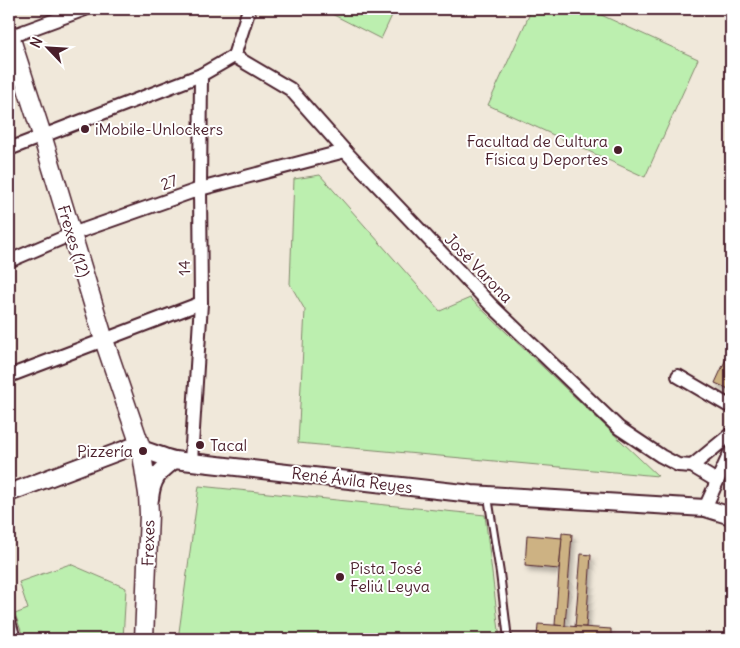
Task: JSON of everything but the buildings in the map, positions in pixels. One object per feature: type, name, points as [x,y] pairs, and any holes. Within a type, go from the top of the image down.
[{"type":"main road","name":"Frexes (12)","points":[[9,36],[42,135],[104,340],[141,448]]},
{"type":"main road","name":"Frexes","points":[[141,448],[149,514],[144,639]]},
{"type":"street","points":[[9,36],[85,9]]},
{"type":"street","points":[[9,149],[201,74],[234,56],[249,9]]},
{"type":"street","name":"José Varona","points":[[234,56],[290,89],[490,304],[619,428],[661,456],[678,465],[692,466],[717,481]]},
{"type":"street","name":"14","points":[[191,461],[201,303],[201,74]]},
{"type":"street","name":"27","points":[[9,261],[72,234],[200,189],[345,150]]},
{"type":"street","points":[[9,376],[201,303]]},
{"type":"street","points":[[678,376],[731,407]]},
{"type":"street","points":[[692,466],[731,434]]},
{"type":"street","points":[[9,493],[131,447],[141,448]]},
{"type":"street","name":"René Ávila Reyes","points":[[141,448],[152,454],[174,460],[488,495],[705,508],[731,516]]},
{"type":"street","points":[[705,508],[731,451]]},
{"type":"street","points":[[149,514],[152,484],[160,471],[174,460]]},
{"type":"street","points":[[9,622],[14,639]]},
{"type":"lane","points":[[488,495],[508,639]]},
{"type":"green space","points":[[322,9],[395,9],[381,39]]},
{"type":"green space","points":[[532,9],[588,9],[698,59],[645,177],[488,105]]},
{"type":"green space","points":[[320,175],[440,311],[470,298],[658,476],[298,443],[305,310],[290,284],[294,179]]},
{"type":"green space","name":"Pista José Feliú Leyva","points":[[199,486],[485,515],[500,639],[178,639]]},
{"type":"green space","points":[[70,564],[126,588],[123,639],[24,639],[15,614],[28,609],[19,582]]},
{"type":"place","name":"iMobile-Unlockers","points":[[85,129]]},
{"type":"place","name":"Facultad de Cultura Física y Deportes","points":[[618,150]]},
{"type":"place","name":"Tacal","points":[[200,445]]},
{"type":"place","name":"Pizzería","points":[[143,451]]},
{"type":"place","name":"Pista José Feliú Leyva","points":[[340,577]]}]
